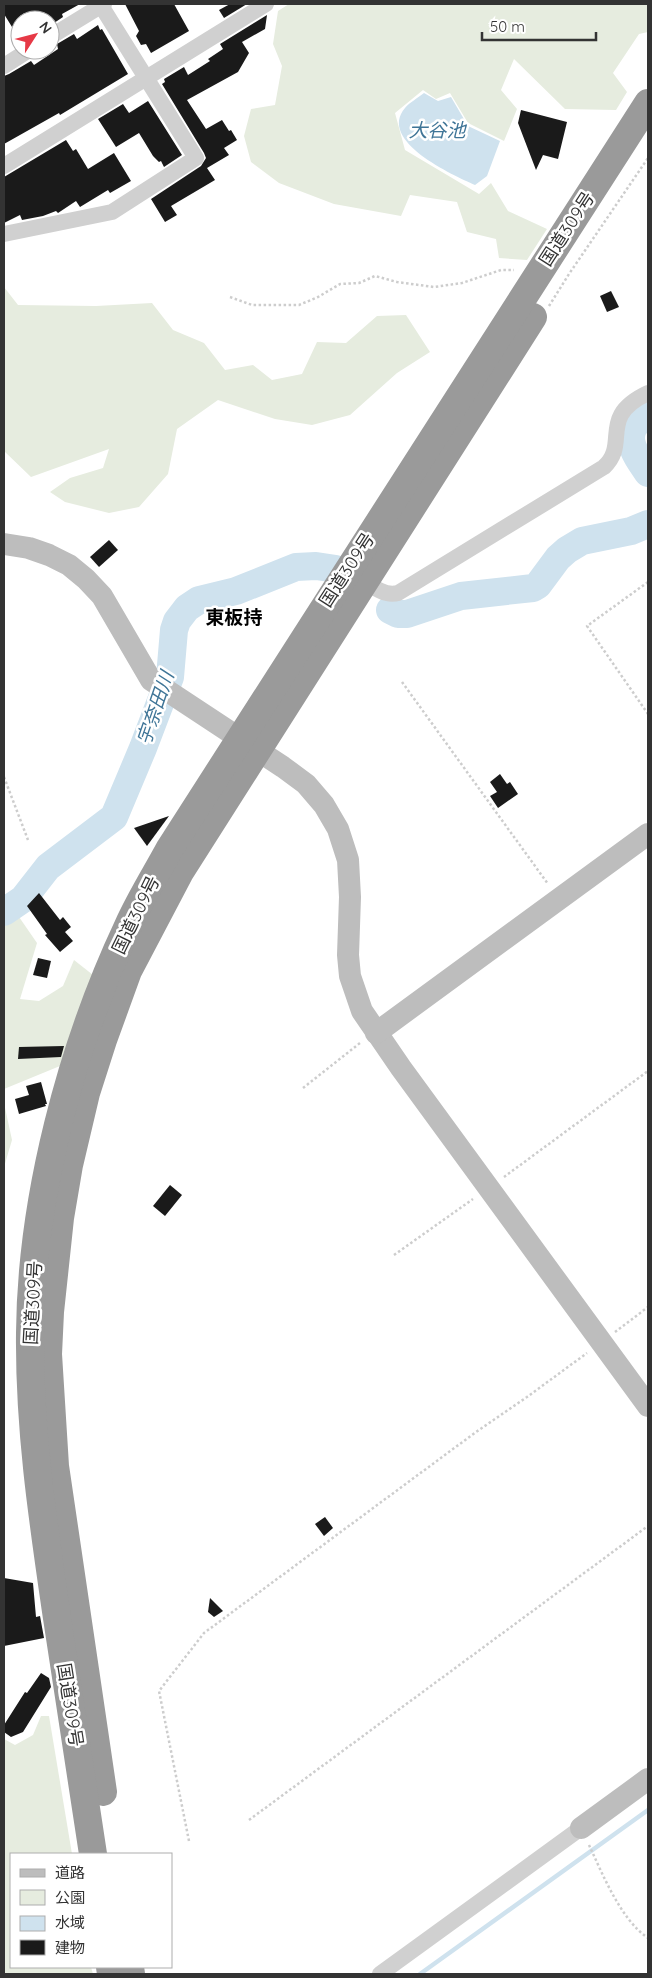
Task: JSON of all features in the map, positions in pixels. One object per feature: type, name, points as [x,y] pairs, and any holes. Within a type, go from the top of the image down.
[{"type":"highway","name":"国道309号","points":[[356,575],[535,278],[648,103]]},
{"type":"highway","name":"国道309号","points":[[93,1853],[38,1494],[30,1387],[30,1331],[34,1264],[42,1206],[68,1085],[82,1040],[128,925],[170,848],[248,744],[356,575],[648,137]]},
{"type":"highway","name":"国道309号","points":[[112,1853],[55,1466],[48,1354],[56,1245],[69,1165],[79,1119],[103,1040],[128,971],[248,744]]},
{"type":"street","points":[[4,234],[112,212],[196,158],[146,79],[102,4],[60,31]]},
{"type":"street","points":[[4,166],[266,4]]},
{"type":"street","points":[[356,575],[386,593],[398,592],[604,467],[613,457],[618,421],[621,414],[631,402],[648,393]]},
{"type":"street","points":[[4,544],[29,548],[69,565],[102,596],[151,680],[306,784],[324,805],[344,842],[350,877],[348,955],[350,976],[362,1011],[376,1033],[648,1406]]},
{"type":"street","points":[[376,1033],[648,834]]},
{"type":"street","points":[[380,1974],[648,1779]]},
{"type":"path","points":[[230,297],[252,305],[299,305],[318,297],[340,284],[359,283],[375,276],[434,288],[462,283],[501,270],[516,270],[535,278]]},
{"type":"path","points":[[648,582],[587,626],[648,714]]},
{"type":"path","points":[[402,682],[559,899]]},
{"type":"path","points":[[4,777],[28,840]]},
{"type":"path","points":[[304,1088],[361,1042],[376,1033]]},
{"type":"path","points":[[394,1255],[648,1071]]},
{"type":"path","points":[[189,1841],[159,1691],[204,1632],[648,1307]]},
{"type":"path","points":[[249,1820],[648,1526]]},
{"type":"path","points":[[581,1828],[619,1907],[641,1933],[648,1938]]},
{"type":"green space","points":[[289,4],[648,4],[648,32],[639,34],[613,73],[627,92],[616,110],[565,109],[514,59],[501,90],[517,109],[504,141],[468,123],[450,93],[436,99],[423,90],[395,113],[405,150],[479,194],[491,183],[508,211],[547,229],[527,260],[499,258],[496,239],[467,232],[457,202],[410,195],[401,216],[334,204],[279,183],[251,162],[244,136],[251,109],[275,105],[282,66],[273,44],[278,11]]},
{"type":"green space","points":[[4,287],[18,305],[96,306],[152,303],[173,330],[204,343],[225,370],[253,365],[272,380],[302,374],[317,342],[346,343],[377,316],[406,315],[430,352],[397,373],[350,415],[312,425],[275,419],[218,400],[177,429],[168,474],[139,507],[109,513],[65,502],[50,492],[70,478],[103,468],[109,449],[31,477],[4,451]]},
{"type":"green space","points":[[8,901],[37,943],[20,999],[39,1001],[63,986],[74,960],[93,975],[60,1066],[4,1089],[4,904]]},
{"type":"green space","points":[[4,1103],[12,1140],[4,1167]]},
{"type":"green space","points":[[41,1716],[49,1716],[72,1853],[10,1853],[10,1968],[91,1968],[93,1974],[4,1974],[4,1739],[15,1745],[33,1735]]},
{"type":"water","name":"大谷池","points":[[424,93],[438,101],[451,97],[468,126],[500,141],[487,176],[475,185],[421,155],[401,133],[399,120],[405,108]]},
{"type":"building","points":[[4,4],[80,4],[62,14],[63,17],[60,19],[60,10],[10,10],[10,24],[4,14]]},
{"type":"building","points":[[125,4],[174,4],[189,31],[151,53],[146,44],[141,45],[136,36],[139,31]]},
{"type":"building","points":[[230,4],[247,4],[224,18],[219,10]]},
{"type":"building","points":[[267,15],[265,29],[242,42],[249,53],[238,72],[187,100],[206,129],[222,120],[237,140],[224,148],[229,155],[207,168],[215,180],[171,206],[177,215],[165,222],[151,199],[201,166],[206,158],[162,84],[165,82],[164,79],[184,67],[188,75],[210,61],[208,59],[223,49],[220,44]]},
{"type":"building","points":[[98,25],[128,74],[60,115],[59,113],[4,144],[4,76],[31,61],[34,65],[42,60],[60,60],[60,42],[74,34],[77,39]]},
{"type":"building","points":[[148,101],[182,155],[164,167],[161,161],[159,162],[153,156],[139,133],[116,147],[98,119],[123,104],[129,113]]},
{"type":"building","points":[[521,110],[567,122],[558,159],[543,155],[536,170],[518,123]]},
{"type":"building","points":[[66,140],[73,151],[76,149],[88,169],[114,153],[131,181],[110,193],[108,190],[80,207],[76,201],[58,213],[56,211],[43,216],[22,220],[20,215],[4,223],[4,177]]},
{"type":"building","points":[[611,291],[619,307],[607,312],[600,296]]},
{"type":"building","points":[[109,540],[118,550],[99,567],[90,557]]},
{"type":"building","points":[[500,774],[507,784],[510,782],[518,794],[498,808],[490,796],[497,792],[490,782]]},
{"type":"building","points":[[169,816],[147,846],[134,828]]},
{"type":"building","points":[[39,893],[60,920],[63,917],[71,927],[65,932],[73,941],[60,952],[45,935],[47,934],[27,906]]},
{"type":"building","points":[[38,958],[51,961],[47,978],[33,975]]},
{"type":"building","points":[[64,1046],[61,1057],[18,1059],[19,1047]]},
{"type":"building","points":[[41,1082],[46,1106],[19,1114],[15,1099],[29,1095],[26,1086]]},
{"type":"building","points":[[170,1185],[182,1195],[165,1216],[153,1206]]},
{"type":"building","points":[[325,1517],[333,1528],[324,1536],[315,1524]]},
{"type":"building","points":[[4,1578],[33,1583],[36,1617],[40,1616],[44,1638],[4,1646]]},
{"type":"building","points":[[210,1598],[223,1611],[214,1617],[208,1612]]},
{"type":"building","points":[[41,1673],[49,1678],[51,1687],[23,1732],[11,1737],[4,1732],[4,1725],[25,1692],[27,1693]]},
{"type":"waterway","name":"宇奈田川","points":[[648,415],[633,428],[631,435],[634,450],[648,473]]},
{"type":"waterway","name":"宇奈田川","points":[[390,610],[398,614],[407,614],[461,596],[533,588],[538,585],[558,558],[582,541],[631,531],[648,524]]},
{"type":"waterway","name":"宇奈田川","points":[[4,912],[23,899],[48,867],[114,817],[170,677],[174,630],[177,621],[187,608],[199,600],[236,591],[296,567],[316,566],[336,569]]},
{"type":"waterway","points":[[420,1974],[648,1810]]},
{"type":"district","name":"東板持","points":[[234,617]]}]
